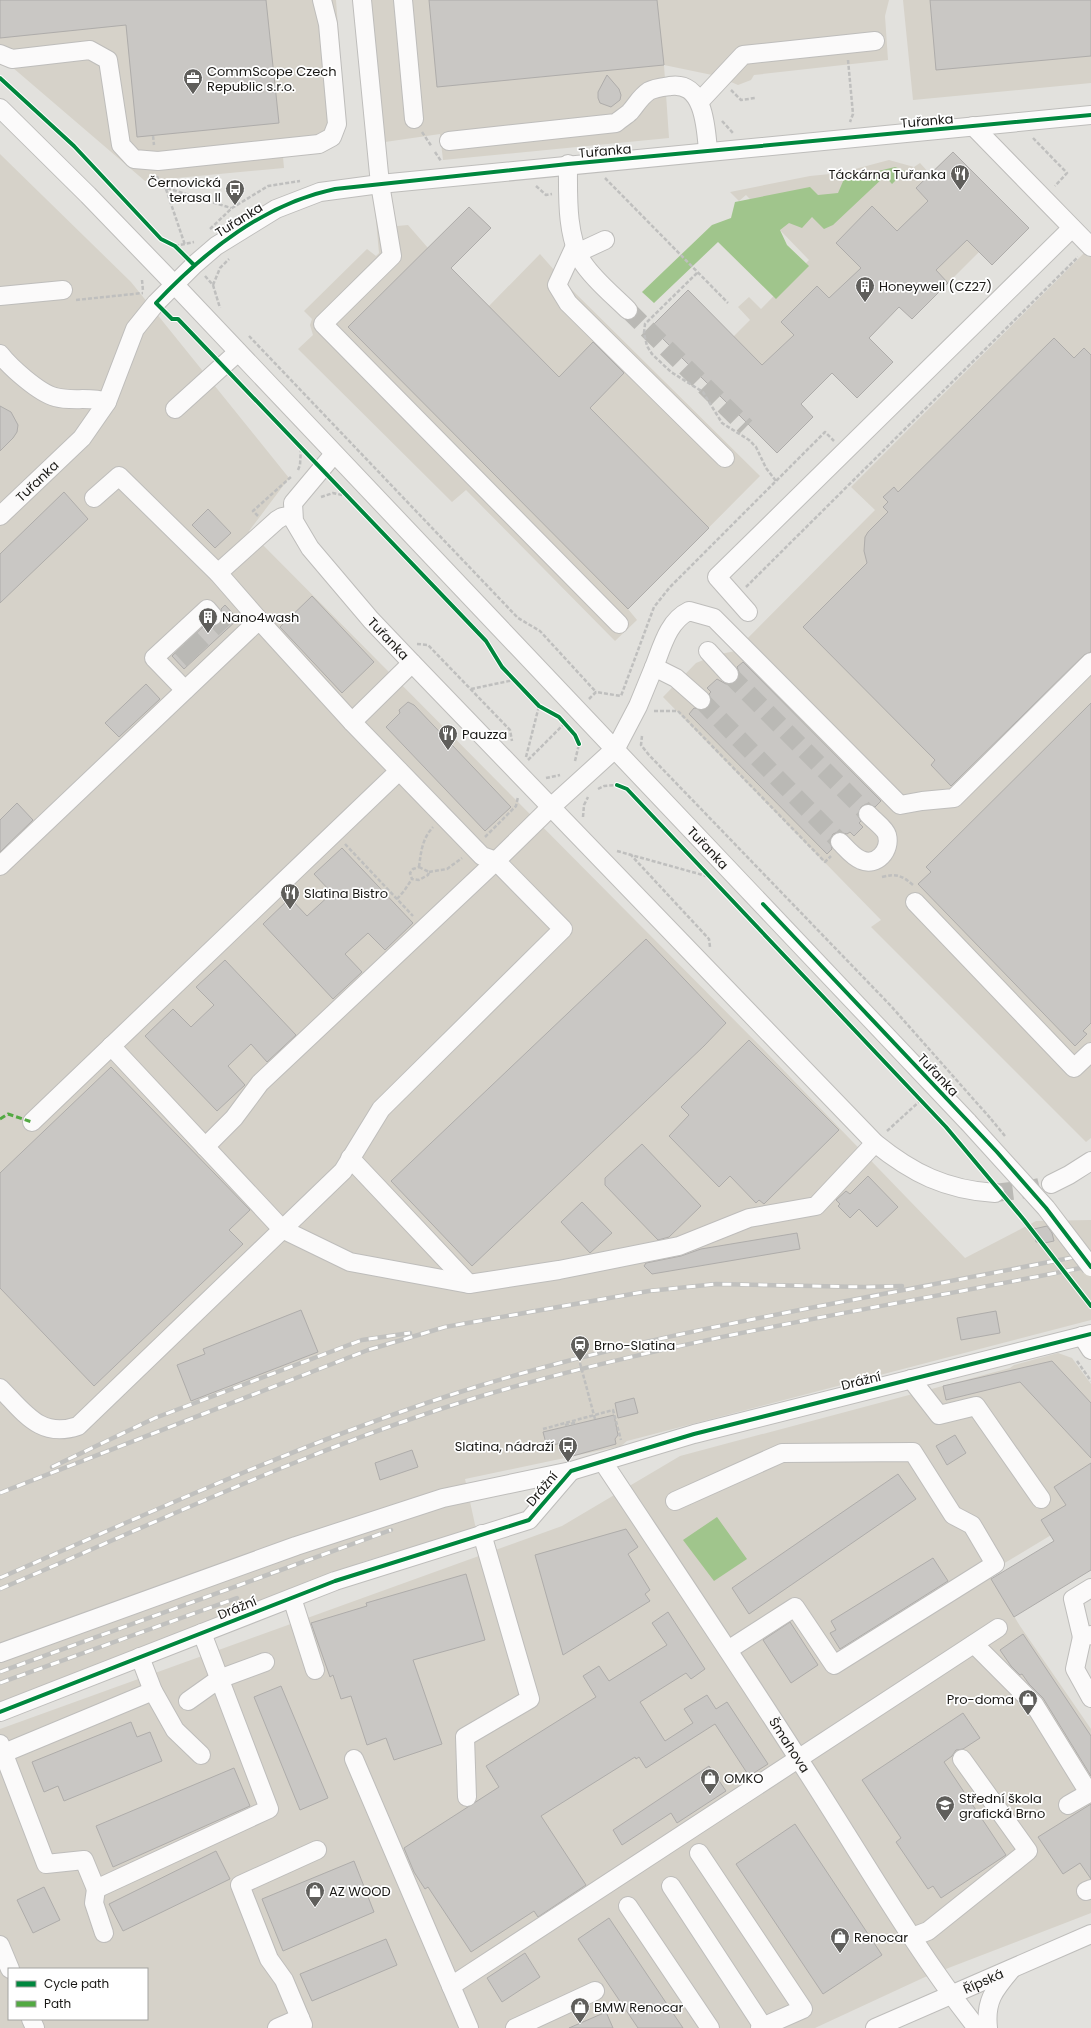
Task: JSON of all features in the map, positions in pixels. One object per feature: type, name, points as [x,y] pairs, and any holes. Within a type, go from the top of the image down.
[{"type":"street","points":[[0,54],[12,59],[90,50],[108,60],[121,145],[134,159],[158,161],[319,144],[332,137],[337,124],[328,24],[322,0]]},
{"type":"street","points":[[362,0],[380,184],[392,256],[323,324],[619,624]]},
{"type":"street","points":[[403,0],[414,119]]},
{"type":"street","points":[[700,101],[743,55],[875,41]]},
{"type":"street","points":[[448,141],[616,123],[630,112],[641,97],[651,90],[675,85],[684,86],[700,101],[705,124],[708,151]]},
{"type":"street","points":[[0,108],[88,195],[174,284]]},
{"type":"street","name":"Tuřanka","points":[[0,516],[82,438],[107,402],[135,330],[156,303],[174,284],[216,246],[276,209],[320,192],[380,184],[568,164],[1091,115]]},
{"type":"street","points":[[973,126],[1090,247]]},
{"type":"street","points":[[568,164],[568,204],[576,249],[592,275],[628,310]]},
{"type":"street","points":[[748,612],[717,577],[1072,228]]},
{"type":"street","points":[[605,240],[576,249],[557,285],[568,303],[725,458]]},
{"type":"street","name":"Tuřanka","points":[[174,284],[334,454],[616,748],[968,1122],[1046,1208],[1091,1266]]},
{"type":"street","points":[[0,296],[67,295]]},
{"type":"street","points":[[175,409],[238,352]]},
{"type":"street","points":[[1,356],[30,382],[55,397],[94,398],[107,402]]},
{"type":"street","points":[[218,573],[268,527],[282,517],[293,516],[293,503],[296,498],[334,454]]},
{"type":"street","points":[[0,1388],[36,1424],[52,1430],[65,1430],[78,1426],[343,1171],[381,1109],[564,929],[496,861],[482,856],[473,848],[352,722],[218,573],[119,476],[94,498]]},
{"type":"street","name":"Tuřanka","points":[[293,516],[298,532],[371,620],[550,808],[879,1139],[898,1161],[926,1177],[954,1187],[995,1193]]},
{"type":"street","points":[[205,1147],[234,1118],[260,1083],[496,861],[550,808],[616,748],[638,706],[670,628],[679,616],[689,611],[714,618],[900,805],[954,798],[1091,662]]},
{"type":"street","points":[[185,690],[154,658],[182,639],[206,619]]},
{"type":"street","points":[[0,866],[185,690],[203,662],[227,639],[259,620]]},
{"type":"street","points":[[708,651],[729,674]]},
{"type":"street","points":[[352,722],[412,663]]},
{"type":"street","points":[[654,667],[676,678],[701,700]]},
{"type":"street","points":[[32,1122],[399,771]]},
{"type":"street","points":[[841,843],[853,855],[864,861],[877,860],[881,857],[888,844],[886,834],[868,814]]},
{"type":"street","points":[[915,902],[1074,1068],[1091,1052]]},
{"type":"street","points":[[111,1046],[282,1229],[350,1262],[470,1284],[559,1270],[679,1246],[749,1218],[816,1206],[879,1139]]},
{"type":"street","points":[[350,1158],[470,1284]]},
{"type":"street","points":[[1050,1184],[1069,1175],[1091,1161]]},
{"type":"street","name":"Drážní","points":[[0,1712],[335,1581],[529,1520],[571,1471],[694,1434],[911,1378],[1088,1340]]},
{"type":"street","points":[[911,1378],[939,1415],[976,1406],[1041,1499]]},
{"type":"street","points":[[675,1501],[782,1453],[913,1452],[953,1515],[972,1525],[995,1564],[834,1665],[795,1607],[728,1650]]},
{"type":"street","name":"Šmahova","points":[[603,1462],[728,1650],[912,1937],[951,1995],[977,2028]]},
{"type":"street","points":[[0,1653],[296,1546],[443,1498],[571,1471]]},
{"type":"street","points":[[467,1797],[465,1737],[530,1699],[482,1534]]},
{"type":"street","points":[[1091,1588],[1073,1599],[1087,1636],[1075,1669],[1091,1698]]},
{"type":"street","points":[[292,1598],[315,1670]]},
{"type":"street","points":[[451,1986],[998,1628]]},
{"type":"street","points":[[96,1889],[269,1809],[202,1633]]},
{"type":"street","points":[[974,1644],[1034,1704],[1089,1793],[1068,1805]]},
{"type":"street","points":[[140,1657],[153,1691],[175,1730],[201,1755]]},
{"type":"street","points":[[188,1701],[220,1679],[265,1662]]},
{"type":"street","points":[[104,1933],[94,1903],[96,1889],[84,1860],[46,1864],[2,1748],[153,1691]]},
{"type":"street","points":[[354,1759],[469,2028]]},
{"type":"street","points":[[912,1937],[928,1931],[1028,1851],[962,1759]]},
{"type":"street","points":[[277,2028],[301,2022],[284,1980],[269,1958],[240,1885],[317,1850]]},
{"type":"street","points":[[671,1886],[763,2028],[802,2009],[699,1853]]},
{"type":"street","points":[[628,1906],[710,2028]]},
{"type":"street","name":"Řípská","points":[[874,2028],[1091,1934]]},
{"type":"street","points":[[0,1945],[10,1968]]},
{"type":"street","points":[[988,2028],[987,2016],[990,1998],[1013,1968]]},
{"type":"street","points":[[515,2028],[595,1991]]},
{"type":"path","points":[[846,44],[853,114],[847,125]]},
{"type":"path","points":[[728,94],[731,90],[741,100],[755,98]]},
{"type":"path","points":[[721,120],[730,131],[736,134]]},
{"type":"path","points":[[1039,135],[1032,136],[1067,173],[1050,191]]},
{"type":"path","points":[[612,177],[603,178],[728,304]]},
{"type":"path","points":[[158,180],[160,186],[166,189],[232,208]]},
{"type":"path","points":[[529,185],[541,188],[546,195],[568,193]]},
{"type":"path","points":[[166,189],[185,245]]},
{"type":"path","points":[[168,242],[175,246]]},
{"type":"path","points":[[742,591],[1090,247]]},
{"type":"path","points":[[213,285],[220,268],[235,255]]},
{"type":"path","points":[[697,273],[645,324],[644,334],[647,346],[652,354],[671,372],[703,392],[722,424],[749,440],[756,448],[766,468],[776,481]]},
{"type":"path","points":[[67,295],[143,293],[156,303]]},
{"type":"path","points":[[221,307],[226,313]]},
{"type":"path","points":[[248,336],[518,618],[540,631],[596,692]]},
{"type":"path","points":[[296,442],[321,469]]},
{"type":"path","points":[[268,527],[253,511],[296,473],[300,465],[301,447]]},
{"type":"path","points":[[342,491],[352,502]]},
{"type":"path","points":[[319,498],[326,494],[347,496]]},
{"type":"path","points":[[414,643],[428,645],[510,730],[512,743]]},
{"type":"path","points":[[510,676],[519,685]]},
{"type":"path","points":[[470,689],[514,680]]},
{"type":"path","points":[[621,696],[650,711],[678,711],[825,862],[841,843]]},
{"type":"path","points":[[534,701],[546,710]]},
{"type":"path","points":[[562,720],[570,729]]},
{"type":"path","points":[[643,731],[641,745],[649,755],[891,1006],[991,1119]]},
{"type":"path","points":[[572,766],[576,759],[579,744],[577,740]]},
{"type":"path","points":[[543,778],[556,777],[566,772]]},
{"type":"path","points":[[583,821],[584,805],[592,792],[604,786],[617,785],[622,787]]},
{"type":"path","points":[[412,879],[410,873],[413,869],[420,867],[429,872],[447,869],[473,848],[516,806],[518,794]]},
{"type":"path","points":[[420,867],[422,845],[426,835],[444,817]]},
{"type":"path","points":[[343,842],[415,918]]},
{"type":"path","points":[[610,849],[710,877]]},
{"type":"path","points":[[412,879],[419,880],[426,878],[429,872]]},
{"type":"path","points":[[705,872],[716,883]]},
{"type":"path","points":[[397,899],[404,892],[412,879]]},
{"type":"path","points":[[916,1094],[926,1105]]},
{"type":"path","points":[[879,1139],[921,1100]]},
{"type":"path","points":[[1073,1355],[1091,1381]]},
{"type":"path","points":[[580,1363],[595,1419]]},
{"type":"path","points":[[543,1429],[565,1425],[573,1421],[613,1410],[623,1446]]},
{"type":"shaded area","name":"CommScope Czech Republic s.r.o.","points":[[0,0],[336,0],[345,122],[344,132],[332,148],[322,153],[283,157],[284,168],[145,181],[12,67],[0,65]]},
{"type":"shaded area","points":[[371,0],[889,0],[885,16],[888,60],[754,75],[751,80],[738,85],[717,76],[664,65],[669,138],[443,160],[440,134],[385,142]]},
{"type":"shaded area","points":[[903,0],[1091,0],[1091,83],[913,100]]},
{"type":"shaded area","name":"Honeywell (CZ27)","points":[[953,152],[1029,228],[992,265],[979,252],[912,319],[899,307],[869,338],[893,362],[857,398],[832,373],[799,405],[733,337],[750,320],[738,307],[749,297],[761,309],[809,260],[746,195],[739,201],[730,192],[810,176],[840,173],[889,160],[914,167],[920,163],[930,174]]},
{"type":"shaded area","points":[[0,154],[131,282],[289,478],[249,531],[764,1050],[965,1258],[1036,1221],[1091,1220],[1091,1320],[627,1441],[621,1446],[465,1479],[476,1529],[365,1561],[0,1704]]},
{"type":"shaded area","points":[[895,167],[905,171],[892,184],[885,176],[833,225],[824,229],[812,217],[802,228],[789,223],[780,230],[787,245],[809,266],[776,299],[718,242],[654,303],[642,292],[712,225],[731,218],[735,202],[810,187],[818,195],[838,193],[844,179]]},
{"type":"shaded area","points":[[469,207],[491,228],[451,268],[489,306],[540,254],[570,288],[760,476],[628,609],[637,620],[615,641],[466,490],[452,502],[298,349],[313,335],[310,325],[312,319],[304,311],[367,249],[376,256],[379,253],[375,209],[397,226],[408,225],[428,248]]},
{"type":"shaded area","points":[[1091,246],[1091,1138],[1086,1142],[871,927],[881,920],[663,697],[696,663],[716,655],[735,651],[875,510],[851,487]]},
{"type":"shaded area","points":[[1058,1353],[1072,1358],[1091,1384],[1091,1511],[988,1573],[1020,1626],[1091,1729],[1091,1913],[925,1977],[815,2028],[0,2028],[0,1729],[562,1526],[680,1456],[1010,1368],[1014,1365]]},
{"type":"shaded area","points":[[717,1517],[747,1559],[714,1581],[683,1540]]},
{"type":"building","points":[[0,0],[266,0],[279,123],[137,137],[126,25],[0,38]]},
{"type":"building","points":[[429,0],[657,0],[664,65],[437,87]]},
{"type":"building","points":[[930,0],[1091,0],[1091,56],[936,70]]},
{"type":"building","points":[[607,75],[619,89],[621,95],[620,100],[611,107],[600,103],[598,98],[598,92]]},
{"type":"building","name":"Honeywell (CZ27)","points":[[953,152],[1029,228],[992,265],[967,240],[936,270],[948,283],[912,319],[899,307],[869,338],[893,362],[857,398],[832,373],[801,404],[813,417],[777,453],[651,327],[688,290],[762,365],[794,335],[781,322],[817,286],[829,298],[861,268],[836,243],[872,206],[897,231],[928,201],[916,188]]},
{"type":"building","points":[[469,207],[491,228],[451,268],[559,377],[593,342],[624,373],[590,408],[709,528],[628,609],[348,327]]},
{"type":"building","points":[[1054,338],[1074,358],[1084,348],[1091,355],[1091,652],[1084,655],[951,786],[931,765],[935,760],[803,627],[867,563],[864,551],[865,537],[888,512],[883,507],[888,502],[883,497],[894,487],[898,492]]},
{"type":"building","points":[[0,406],[11,412],[18,425],[17,432],[13,438],[0,451]]},
{"type":"building","points":[[64,492],[88,519],[0,603],[0,554]]},
{"type":"building","points":[[208,509],[231,533],[215,548],[192,525]]},
{"type":"building","points":[[312,596],[374,662],[342,693],[280,627]]},
{"type":"building","name":"Nano4wash","points":[[225,605],[238,619],[184,669],[172,656],[206,624],[215,626],[220,624],[223,614],[221,609]]},
{"type":"building","points":[[743,662],[881,801],[875,807],[866,804],[861,807],[858,816],[861,821],[859,823],[863,827],[854,836],[850,832],[847,834],[838,832],[833,834],[830,840],[832,849],[827,854],[689,714],[694,708],[704,710],[709,707],[711,702],[709,694],[711,692],[707,688],[717,679],[726,684],[736,681],[739,672],[737,667]]},
{"type":"building","points":[[146,684],[160,699],[119,737],[105,723]]},
{"type":"building","points":[[408,702],[414,705],[511,807],[485,831],[386,727],[400,713],[399,710]]},
{"type":"building","points":[[1091,703],[1091,1023],[1083,1031],[1087,1034],[1075,1046],[918,884],[931,872],[926,867]]},
{"type":"building","points":[[17,803],[33,820],[0,852],[0,820]]},
{"type":"building","points":[[342,848],[413,923],[385,950],[368,933],[345,954],[362,972],[333,999],[263,924],[290,898],[307,916],[332,893],[314,874]]},
{"type":"building","points":[[646,939],[726,1023],[704,1046],[472,1266],[391,1181]]},
{"type":"building","points":[[225,960],[296,1035],[267,1062],[251,1044],[228,1066],[245,1085],[217,1111],[145,1036],[173,1009],[191,1027],[214,1005],[196,987]]},
{"type":"building","points":[[749,1040],[839,1130],[764,1204],[759,1200],[756,1203],[730,1176],[719,1187],[669,1136],[689,1115],[681,1107]]},
{"type":"building","points":[[111,1067],[250,1210],[229,1230],[243,1244],[94,1386],[0,1288],[0,1173]]},
{"type":"building","points":[[642,1144],[701,1206],[669,1237],[658,1240],[605,1185],[605,1178]]},
{"type":"building","points":[[868,1176],[898,1207],[877,1227],[859,1209],[850,1218],[838,1206],[840,1204],[836,1200],[846,1191],[850,1194]]},
{"type":"building","points":[[582,1202],[612,1233],[590,1253],[561,1222]]},
{"type":"building","points":[[1047,1226],[1052,1233],[1054,1241],[1040,1244],[1040,1242],[1036,1242],[1034,1229]]},
{"type":"building","points":[[797,1233],[800,1249],[652,1274],[644,1266],[646,1263],[681,1256],[701,1249]]},
{"type":"building","points":[[301,1310],[318,1352],[191,1401],[177,1365],[205,1354],[203,1349]]},
{"type":"building","points":[[996,1311],[1000,1333],[961,1340],[957,1318]]},
{"type":"building","points":[[1052,1361],[1091,1403],[1091,1458],[1020,1382],[946,1400],[943,1386]]},
{"type":"building","points":[[634,1398],[638,1413],[618,1418],[615,1403]]},
{"type":"building","points":[[614,1415],[618,1435],[615,1439],[616,1444],[569,1457],[564,1442],[547,1447],[543,1432]]},
{"type":"building","points":[[955,1435],[966,1453],[947,1465],[936,1446]]},
{"type":"building","points":[[412,1450],[418,1467],[380,1480],[375,1463]]},
{"type":"building","points":[[1091,1463],[1091,1570],[1014,1617],[991,1579],[1054,1541],[1041,1520],[1066,1505],[1054,1487]]},
{"type":"building","points":[[898,1474],[916,1499],[749,1614],[732,1588]]},
{"type":"building","points":[[626,1529],[638,1547],[628,1554],[650,1590],[645,1594],[650,1601],[563,1655],[535,1555]]},
{"type":"building","points":[[933,1558],[948,1581],[840,1649],[830,1633],[836,1630],[831,1621]]},
{"type":"building","points":[[466,1574],[485,1640],[413,1660],[442,1744],[394,1760],[386,1738],[367,1745],[351,1696],[341,1699],[333,1675],[330,1677],[311,1623],[367,1606],[366,1603]]},
{"type":"building","points":[[668,1612],[705,1669],[691,1679],[686,1673],[640,1702],[665,1741],[693,1723],[684,1709],[707,1695],[716,1709],[727,1702],[768,1764],[749,1776],[715,1724],[646,1768],[639,1757],[636,1759],[635,1757],[541,1816],[586,1885],[538,1917],[534,1911],[471,1952],[428,1887],[425,1889],[414,1872],[404,1848],[499,1787],[486,1766],[596,1697],[583,1676],[599,1666],[609,1681],[667,1645],[652,1623]]},
{"type":"building","points":[[790,1622],[818,1665],[791,1683],[763,1640]]},
{"type":"building","points":[[1023,1634],[1091,1736],[1091,1776],[1043,1698],[1029,1684],[1022,1674],[1020,1675],[1011,1666],[1000,1650]]},
{"type":"building","points":[[281,1686],[328,1798],[300,1810],[254,1697]]},
{"type":"building","points":[[963,1713],[980,1738],[963,1749],[956,1750],[952,1756],[944,1762],[1006,1855],[941,1898],[933,1886],[928,1889],[896,1842],[901,1838],[862,1780]]},
{"type":"building","points":[[131,1722],[137,1737],[150,1732],[162,1761],[64,1801],[58,1786],[44,1792],[32,1762]]},
{"type":"building","points":[[709,1766],[726,1791],[677,1823],[671,1813],[622,1845],[613,1830]]},
{"type":"building","points":[[234,1768],[250,1806],[113,1867],[96,1826]]},
{"type":"building","points":[[1091,1804],[1091,1879],[1080,1863],[1063,1874],[1038,1837]]},
{"type":"building","points":[[795,1824],[882,1955],[823,1994],[736,1864]]},
{"type":"building","points":[[216,1851],[230,1879],[123,1931],[109,1904]]},
{"type":"building","points":[[354,1861],[374,1912],[283,1951],[262,1899]]},
{"type":"building","points":[[44,1887],[60,1920],[33,1933],[17,1900]]},
{"type":"building","points":[[609,1918],[683,2028],[638,2028],[578,1939]]},
{"type":"building","points":[[386,1939],[397,1965],[312,2001],[300,1974]]},
{"type":"building","points":[[525,1953],[540,1977],[502,2002],[487,1978]]},
{"type":"building","points":[[606,2012],[613,2028],[569,2028]]},
{"type":"tunnel","points":[[628,310],[746,427]]},
{"type":"tunnel","points":[[213,616],[226,630]]},
{"type":"tunnel","points":[[190,638],[203,652]]},
{"type":"tunnel","points":[[181,647],[194,661]]},
{"type":"tunnel","points":[[729,674],[868,814]]},
{"type":"tunnel","points":[[701,700],[840,842]]},
{"type":"tunnel","points":[[995,1193],[1035,1188],[1051,1184]]},
{"type":"railway","points":[[0,1578],[237,1475],[357,1428],[479,1386],[562,1362],[688,1333],[1091,1254]]},
{"type":"railway","points":[[0,1589],[300,1460],[423,1415],[485,1395],[560,1374],[710,1340],[786,1324],[1091,1266]]},
{"type":"railway","points":[[0,1493],[368,1350],[445,1327],[649,1291],[716,1284],[864,1287],[902,1286]]},
{"type":"railway","points":[[52,1467],[155,1418],[362,1340],[410,1333]]},
{"type":"railway","points":[[0,1672],[391,1530]]},
{"type":"railway","points":[[0,1683],[237,1598]]},
{"type":"marked path","points":[[0,1119],[8,1114],[32,1122]]},
{"type":"cycle path","points":[[0,78],[74,146],[161,239],[175,246],[194,265]]},
{"type":"cycle path","points":[[579,744],[575,735],[559,717],[539,706],[502,667],[486,641],[178,319],[172,319],[156,303],[195,265],[237,232],[284,206],[309,196],[335,189],[568,164],[1091,115]]},
{"type":"cycle path","points":[[617,785],[627,789],[946,1127],[1024,1220],[1091,1306]]},
{"type":"cycle path","points":[[763,904],[997,1152],[1046,1208],[1091,1267]]},
{"type":"cycle path","points":[[0,1712],[335,1581],[529,1520],[571,1471],[694,1434],[1091,1334]]},
{"type":"place","name":"CommScope Czech Republic s.r.o.","points":[[193,95]]},
{"type":"place","name":"Táckárna Tuřanka","points":[[960,191]]},
{"type":"place","name":"Černovická terasa II","points":[[235,206]]},
{"type":"place","name":"Honeywell (CZ27)","points":[[865,303]]},
{"type":"place","name":"Nano4wash","points":[[208,634]]},
{"type":"place","name":"Pauzza","points":[[448,751]]},
{"type":"place","name":"Slatina Bistro","points":[[290,910]]},
{"type":"place","name":"Brno-Slatina","points":[[580,1362]]},
{"type":"place","name":"Slatina, nádraží","points":[[568,1463]]},
{"type":"place","name":"Pro-doma","points":[[1028,1716]]},
{"type":"place","name":"OMKO","points":[[710,1795]]},
{"type":"place","name":"Střední škola grafická Brno","points":[[945,1822]]},
{"type":"place","name":"AZ WOOD","points":[[315,1908]]},
{"type":"place","name":"Renocar","points":[[840,1954]]},
{"type":"place","name":"BMW Renocar","points":[[580,2024]]}]
